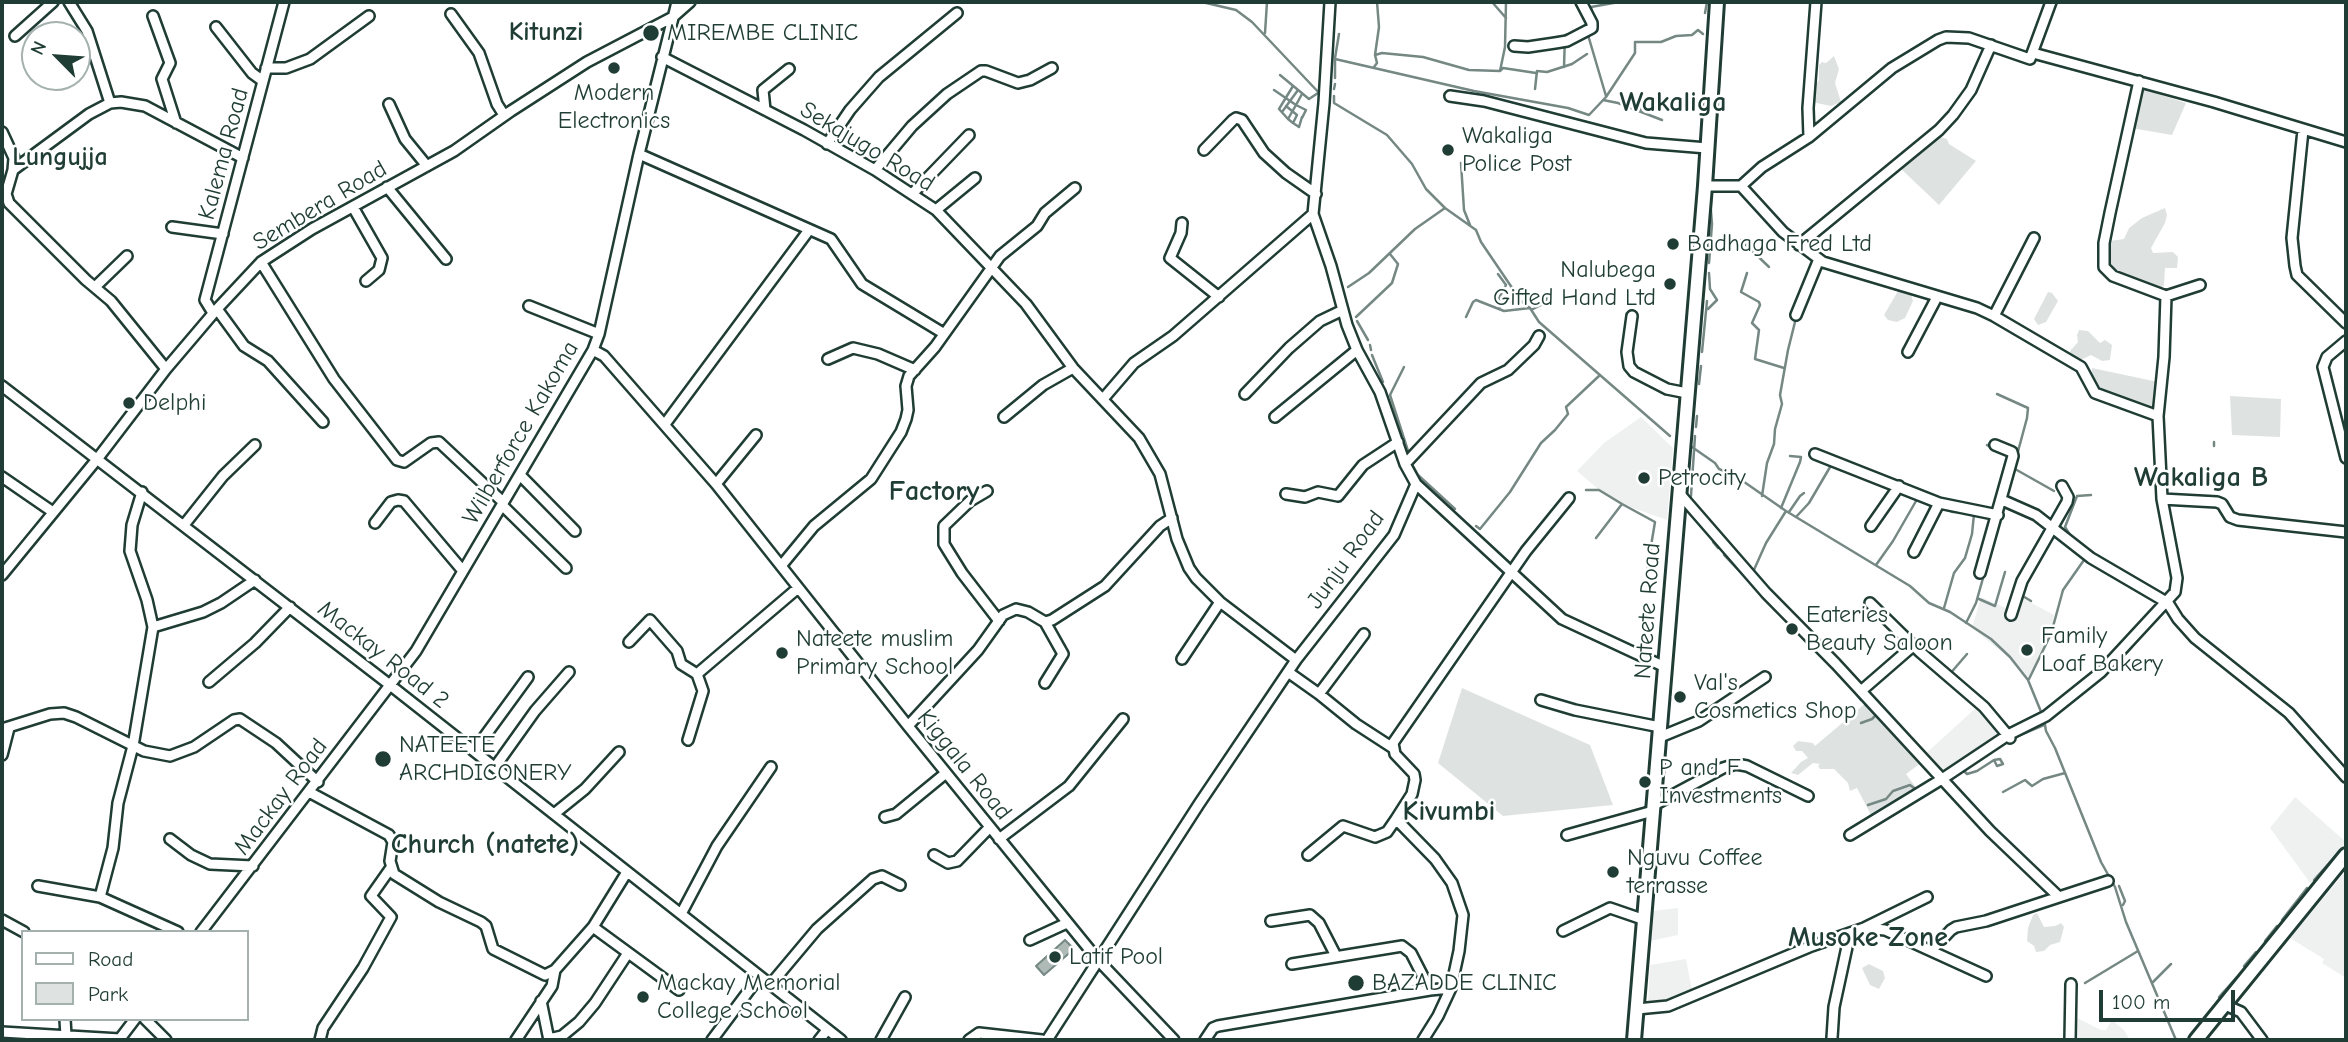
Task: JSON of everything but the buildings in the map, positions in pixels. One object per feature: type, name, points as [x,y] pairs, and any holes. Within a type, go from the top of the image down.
[{"type":"main road","name":"Nateete Road","points":[[1634,1040],[1705,186],[1717,2]]},
{"type":"main road","points":[[2196,1040],[2346,855]]},
{"type":"street","points":[[15,36],[53,2]]},
{"type":"street","points":[[69,2],[87,31],[110,103]]},
{"type":"street","name":"Kalema Road","points":[[215,311],[205,300],[284,2]]},
{"type":"street","name":"Wilberforce Kakoma","points":[[390,685],[416,651],[593,350],[677,2]]},
{"type":"street","name":"Sembera Road","points":[[2,575],[98,458],[166,369],[261,261],[312,229],[454,151],[504,115],[587,62],[673,16],[690,2]]},
{"type":"street","points":[[1330,2],[1313,214],[1357,350],[1380,392],[1405,464],[1416,484],[1562,619],[1665,667]]},
{"type":"street","points":[[1514,46],[1540,46],[1567,41],[1592,27],[1581,2]]},
{"type":"street","points":[[1809,137],[1808,108],[1816,2]]},
{"type":"street","points":[[1705,186],[1741,186],[1762,167],[1809,137],[1892,68],[1928,44],[1946,37],[1958,37],[2030,59],[2050,2]]},
{"type":"street","points":[[827,144],[850,110],[879,77],[957,13]]},
{"type":"street","points":[[451,14],[479,53],[504,115]]},
{"type":"street","points":[[153,16],[170,64],[162,79],[176,123]]},
{"type":"street","points":[[266,68],[286,68],[310,59],[336,43],[369,16]]},
{"type":"street","points":[[216,27],[252,73],[263,81]]},
{"type":"street","points":[[1799,246],[1939,130],[1971,90],[1991,45]]},
{"type":"street","points":[[2033,53],[2346,142]]},
{"type":"street","name":"Sekajugo Road","points":[[663,57],[875,170],[936,210],[1026,304],[1073,368],[1133,430],[1154,460],[1189,568],[1202,586],[1296,660]]},
{"type":"street","points":[[875,170],[912,126],[947,94],[981,71],[1018,83],[1052,68]]},
{"type":"street","points":[[765,110],[763,90],[789,69]]},
{"type":"street","points":[[2138,81],[2104,243],[2104,267],[2113,276],[2166,296],[2200,285]]},
{"type":"street","points":[[1450,96],[1484,101],[1646,144],[1707,148]]},
{"type":"street","points":[[13,170],[89,114],[110,103],[138,104],[243,158]]},
{"type":"street","points":[[389,104],[405,139],[427,166]]},
{"type":"street","points":[[1204,150],[1236,118],[1241,120],[1264,153],[1316,194]]},
{"type":"street","points":[[2303,130],[2292,238],[2294,266],[2297,275],[2346,323]]},
{"type":"street","points":[[2,132],[13,153],[13,170],[4,189],[9,203],[111,301],[166,369]]},
{"type":"street","points":[[912,194],[969,135]]},
{"type":"street","points":[[639,154],[831,239],[862,284],[943,333]]},
{"type":"street","points":[[936,210],[975,178]]},
{"type":"street","points":[[1741,186],[1775,224],[1799,246],[1819,259],[1977,308],[2081,367],[2088,385],[2098,395],[2158,416]]},
{"type":"street","points":[[387,187],[446,259]]},
{"type":"street","points":[[781,566],[814,526],[872,479],[906,419],[906,386],[909,376],[1000,256],[1037,226],[1045,213],[1075,188]]},
{"type":"street","points":[[353,207],[382,258],[379,270],[366,281]]},
{"type":"street","points":[[1103,399],[1134,363],[1219,297],[1313,214]]},
{"type":"street","points":[[1182,223],[1181,233],[1170,258],[1219,297]]},
{"type":"street","points":[[172,227],[223,234]]},
{"type":"street","points":[[665,424],[809,230]]},
{"type":"street","points":[[1994,316],[2034,239]]},
{"type":"street","points":[[95,287],[127,256]]},
{"type":"street","points":[[1796,315],[1819,259]]},
{"type":"street","points":[[261,261],[334,379],[397,460],[404,462],[431,443],[439,442],[566,568]]},
{"type":"street","points":[[1850,835],[2042,719],[2101,672],[2168,603],[2175,592],[2177,578],[2162,499],[2158,416],[2166,296]]},
{"type":"street","points":[[1908,352],[1937,297]]},
{"type":"street","points":[[529,306],[599,334]]},
{"type":"street","points":[[1245,394],[1289,348],[1320,321],[1343,310]]},
{"type":"street","points":[[215,311],[244,346],[268,360],[323,422]]},
{"type":"street","points":[[1632,316],[1627,352],[1629,366],[1634,372],[1667,389],[1687,393]]},
{"type":"street","points":[[1405,464],[1481,383],[1508,370],[1534,345],[1539,336]]},
{"type":"street","points":[[2346,341],[2325,359],[2323,367],[2346,458]]},
{"type":"street","points":[[828,359],[853,348],[878,354],[915,370]]},
{"type":"street","name":"Kiggala Road","points":[[593,350],[604,356],[716,484],[1097,960],[1174,1040]]},
{"type":"street","points":[[1275,417],[1357,350]]},
{"type":"street","points":[[1004,416],[1044,385],[1073,368]]},
{"type":"street","name":"Mackay Road 2","points":[[2,386],[290,607],[841,1040]]},
{"type":"street","points":[[716,484],[756,435]]},
{"type":"street","points":[[1286,494],[1305,498],[1318,492],[1338,496],[1363,465],[1398,442]]},
{"type":"street","points":[[1980,573],[2013,456],[2012,452],[1995,444]]},
{"type":"street","points":[[184,525],[223,475],[255,445]]},
{"type":"street","points":[[1815,454],[1880,483],[1899,486],[1938,503],[1998,515]]},
{"type":"street","points":[[520,475],[575,531]]},
{"type":"street","points":[[2,477],[53,512]]},
{"type":"street","name":"Junju Road","points":[[1047,1040],[1296,660],[1387,547],[1416,484]]},
{"type":"street","points":[[1871,526],[1899,486]]},
{"type":"street","points":[[2011,615],[2022,581],[2067,502],[2067,492],[2062,486]]},
{"type":"street","points":[[987,491],[970,500],[944,526],[944,544],[962,573],[999,621]]},
{"type":"street","points":[[100,897],[113,848],[118,803],[133,746],[152,627],[145,592],[130,551],[132,525],[142,492]]},
{"type":"street","points":[[1678,493],[1728,551],[2014,856],[2059,897]]},
{"type":"street","points":[[1308,855],[1343,826],[1375,837],[1387,832],[1412,794],[1415,780],[1414,774],[1395,754],[1395,737],[1526,551],[1569,498]]},
{"type":"street","points":[[2162,499],[2217,502],[2222,504],[2230,517],[2238,520],[2346,532]]},
{"type":"street","points":[[2002,500],[2036,515],[2091,558],[2168,603],[2195,638],[2289,713],[2346,777]]},
{"type":"street","points":[[375,523],[391,502],[404,501],[463,571]]},
{"type":"street","points":[[1914,552],[1938,503]]},
{"type":"street","points":[[1045,622],[1105,586],[1160,526],[1171,518]]},
{"type":"street","points":[[152,627],[203,612],[255,580]]},
{"type":"street","points":[[696,674],[798,588]]},
{"type":"street","points":[[1182,659],[1220,602]]},
{"type":"street","points":[[1870,603],[1984,707],[2009,737]]},
{"type":"street","points":[[209,682],[255,643],[290,607]]},
{"type":"street","points":[[908,726],[978,650],[999,621],[1008,612],[1016,609],[1028,612],[1045,622],[1063,654],[1045,683]]},
{"type":"street","points":[[629,642],[650,620],[677,650],[681,664],[696,674],[703,691],[688,740]]},
{"type":"street","points":[[1319,694],[1364,634]]},
{"type":"street","points":[[1861,691],[1914,645]]},
{"type":"street","points":[[495,767],[535,711],[569,672]]},
{"type":"street","points":[[1289,672],[1356,724],[1393,748]]},
{"type":"street","points":[[474,751],[528,677]]},
{"type":"street","points":[[1541,700],[1660,732],[1699,720],[1765,677]]},
{"type":"street","name":"Mackay Road","points":[[203,930],[390,685]]},
{"type":"street","points":[[2,755],[5,729],[50,714],[64,713],[133,746],[154,754],[170,756],[194,747],[234,720],[240,719],[276,743],[318,782]]},
{"type":"street","points":[[999,839],[1069,786],[1123,719]]},
{"type":"street","points":[[554,814],[585,789],[619,752]]},
{"type":"street","points":[[1567,835],[1654,808],[1723,768],[1736,764],[1747,766],[1808,796]]},
{"type":"street","points":[[681,914],[717,846],[771,768]]},
{"type":"street","points":[[885,817],[896,814],[946,773]]},
{"type":"street","points":[[309,792],[389,835],[393,842],[390,869],[371,896],[391,918],[363,968],[323,1028],[320,1040]]},
{"type":"street","points":[[1396,819],[1435,859],[1452,883],[1463,915],[1451,988],[1423,1040]]},
{"type":"street","points":[[934,855],[948,863],[957,861],[990,827]]},
{"type":"street","points":[[170,839],[191,855],[210,864],[253,866]]},
{"type":"street","points":[[390,869],[410,885],[486,926],[491,947],[495,951],[545,975],[555,970],[593,927],[627,872]]},
{"type":"street","points":[[770,985],[817,929],[873,878],[882,876],[900,885]]},
{"type":"street","points":[[1932,950],[1956,927],[1986,921],[2108,881]]},
{"type":"street","points":[[38,886],[100,897],[174,930]]},
{"type":"street","points":[[1637,1009],[1668,1006],[1810,947],[1864,928],[1927,897]]},
{"type":"street","points":[[1563,931],[1610,908],[1645,920]]},
{"type":"street","points":[[1271,921],[1310,915],[1319,923],[1336,956]]},
{"type":"street","points":[[2,920],[21,930]]},
{"type":"street","points":[[1030,940],[1068,923]]},
{"type":"street","points":[[593,927],[679,990]]},
{"type":"street","points":[[1864,928],[1885,930],[1986,976]]},
{"type":"street","points":[[1832,1038],[1834,1007],[1850,933]]},
{"type":"street","points":[[1292,964],[1402,946],[1411,953],[1430,990]]},
{"type":"street","points":[[541,1000],[549,1040],[562,1036],[579,1022],[595,1003],[628,953]]},
{"type":"street","points":[[516,1040],[552,986],[555,970]]},
{"type":"street","points":[[712,1040],[759,977]]},
{"type":"street","points":[[2070,1040],[2071,984]]},
{"type":"street","points":[[1205,1040],[1209,1032],[1218,1026],[1451,988]]},
{"type":"street","points":[[881,1040],[905,997]]},
{"type":"street","points":[[2225,1005],[2241,1012],[2262,1040]]},
{"type":"street","points":[[65,1021],[66,1036]]},
{"type":"street","points":[[2,1032],[119,1040],[133,1021]]},
{"type":"street","points":[[147,1021],[166,1040]]},
{"type":"street","points":[[819,1040],[827,1030]]},
{"type":"street","points":[[969,1040],[979,1033],[1042,1040]]},
{"type":"shaded area","points":[[1641,417],[1673,448],[1667,520],[1622,504],[1599,490],[1577,471],[1604,443]]},
{"type":"shaded area","points":[[1981,597],[2010,610],[2020,597],[2054,615],[2051,634],[2027,680],[2008,657],[1972,628]]},
{"type":"shaded area","points":[[1978,706],[2005,739],[1948,779],[1923,756]]},
{"type":"shaded area","points":[[2295,797],[2346,842],[2311,884],[2270,828]]},
{"type":"shaded area","points":[[2346,871],[2346,978],[2322,963],[2324,959],[2290,938]]},
{"type":"shaded area","points":[[1678,908],[1678,935],[1650,941],[1653,911]]},
{"type":"shaded area","name":"Latif Pool","points":[[1065,940],[1074,949],[1044,975],[1036,966]]},
{"type":"shaded area","points":[[1686,959],[1692,991],[1667,1002],[1648,1003],[1650,965]]},
{"type":"shaded area","points":[[2075,1017],[2101,1030],[2106,1030],[2112,1020],[2124,1030],[2130,1040],[2075,1040]]},
{"type":"green space","points":[[1834,56],[1839,69],[1835,83],[1841,102],[1831,106],[1812,102],[1811,91],[1819,80],[1819,65]]},
{"type":"green space","points":[[2146,90],[2186,103],[2172,135],[2131,128],[2141,91]]},
{"type":"green space","points":[[1941,137],[1976,161],[1939,205],[1899,167]]},
{"type":"green space","points":[[2165,208],[2165,223],[2151,248],[2153,253],[2173,252],[2178,257],[2177,268],[2165,268],[2164,285],[2159,291],[2112,270],[2107,256],[2110,241],[2124,239],[2129,228],[2142,218]]},
{"type":"green space","points":[[1898,291],[1910,291],[1913,301],[1905,318],[1897,322],[1888,320],[1884,315]]},
{"type":"green space","points":[[2048,292],[2058,301],[2046,322],[2038,325],[2034,319]]},
{"type":"green space","points":[[2079,330],[2088,331],[2100,343],[2105,340],[2112,345],[2110,360],[2102,361],[2091,355],[2083,359],[2072,358],[2070,351],[2078,342]]},
{"type":"green space","points":[[2092,368],[2158,382],[2154,405],[2151,407],[2099,393],[2092,382]]},
{"type":"green space","points":[[2230,396],[2281,399],[2280,437],[2232,435]]},
{"type":"green space","points":[[1462,688],[1590,745],[1613,805],[1503,816],[1438,763]]},
{"type":"green space","points":[[1867,702],[1921,763],[1906,774],[1920,793],[1873,819],[1857,788],[1850,791],[1848,783],[1834,769],[1820,769],[1820,764],[1813,763],[1798,775],[1791,773],[1808,758],[1793,746],[1798,741],[1813,743],[1815,746]]},
{"type":"green space","points":[[2037,913],[2044,927],[2061,923],[2064,927],[2060,942],[2050,945],[2044,951],[2036,952],[2034,946],[2027,941],[2028,928],[2033,915]]},
{"type":"green space","points":[[1869,964],[1883,971],[1885,978],[1879,989],[1870,985],[1862,968]]},
{"type":"waterway","points":[[1202,2],[1236,10],[1252,22],[1322,96]]},
{"type":"waterway","points":[[1265,33],[1267,2]]},
{"type":"waterway","points":[[1374,67],[1377,63],[1375,55],[1379,27],[1377,2]]},
{"type":"waterway","points":[[1492,2],[1506,18]]},
{"type":"waterway","points":[[1500,71],[1505,47],[1506,2]]},
{"type":"waterway","points":[[1593,17],[1591,7],[1619,2]]},
{"type":"waterway","points":[[1705,13],[1707,2]]},
{"type":"waterway","points":[[1595,27],[1596,31],[1588,35],[1606,96]]},
{"type":"waterway","points":[[1335,78],[1335,59],[1474,91],[1568,108],[1589,115],[1606,97],[1635,53],[1635,42],[1661,42],[1676,36],[1692,35],[1698,30],[1703,34]]},
{"type":"waterway","points":[[1335,58],[1339,34]]},
{"type":"waterway","points":[[1564,67],[1565,35],[1571,34]]},
{"type":"waterway","points":[[1375,55],[1382,53],[1423,57],[1469,70],[1500,71],[1503,68],[1536,73]]},
{"type":"waterway","points":[[1535,89],[1537,71],[1547,72],[1572,64],[1587,54]]},
{"type":"waterway","points":[[1717,116],[1720,70]]},
{"type":"waterway","points":[[1280,75],[1309,99],[1318,93]]},
{"type":"waterway","points":[[1334,89],[1335,84]]},
{"type":"waterway","points":[[1293,86],[1279,109],[1288,119],[1296,105],[1306,110],[1302,118]]},
{"type":"waterway","points":[[1274,90],[1296,105],[1302,94]]},
{"type":"waterway","points":[[1282,112],[1298,90]]},
{"type":"waterway","points":[[1334,96],[1334,103],[1387,135],[1412,164],[1426,189],[1445,208],[1476,230],[1481,242],[1521,301],[1530,308],[1539,322],[1670,436]]},
{"type":"waterway","points":[[1640,111],[1646,99]]},
{"type":"waterway","points":[[1603,100],[1662,120]]},
{"type":"waterway","points":[[1286,106],[1297,115],[1293,123],[1288,119]]},
{"type":"waterway","points":[[1293,123],[1299,127],[1302,117]]},
{"type":"waterway","points":[[1712,182],[1716,124]]},
{"type":"waterway","points":[[1461,163],[1464,210],[1470,225]]},
{"type":"waterway","points":[[1709,263],[1712,224],[1710,199]]},
{"type":"waterway","points":[[1348,287],[1369,273],[1415,229],[1445,208]]},
{"type":"waterway","points":[[1741,240],[1769,267]]},
{"type":"waterway","points":[[1356,317],[1392,283],[1398,264],[1390,254]]},
{"type":"waterway","points":[[1708,309],[1717,300],[1710,289],[1709,273]]},
{"type":"waterway","points":[[1747,273],[1741,292],[1760,305],[1752,323],[1759,330],[1755,359],[1784,368]]},
{"type":"waterway","points":[[1498,274],[1506,285],[1499,298],[1499,309]]},
{"type":"waterway","points":[[1531,310],[1545,303],[1551,290]]},
{"type":"waterway","points":[[1466,317],[1476,300],[1504,311],[1530,308]]},
{"type":"waterway","points":[[1702,352],[1707,301]]},
{"type":"waterway","points":[[1762,496],[1767,463],[1774,444],[1782,404],[1780,395],[1796,318]]},
{"type":"waterway","points":[[1357,321],[1368,340]]},
{"type":"waterway","points":[[1370,345],[1371,350]]},
{"type":"waterway","points":[[1372,355],[1383,382]]},
{"type":"waterway","points":[[1699,384],[1701,366]]},
{"type":"waterway","points":[[1404,367],[1390,395],[1409,454]]},
{"type":"waterway","points":[[1476,526],[1480,529],[1510,492],[1541,443],[1568,414],[1566,407],[1600,375]]},
{"type":"waterway","points":[[1997,394],[2028,408],[2010,481]]},
{"type":"waterway","points":[[1696,427],[1697,416]]},
{"type":"waterway","points":[[1691,496],[1695,436]]},
{"type":"waterway","points":[[1987,445],[2006,454]]},
{"type":"waterway","points":[[1692,447],[1715,463],[1719,469],[1737,477],[1786,511],[1910,586],[1929,603],[1950,612],[1991,639],[2010,657],[2028,680],[2044,719],[2046,731],[2101,862],[2115,887],[2126,922],[2176,1040]]},
{"type":"waterway","points":[[1781,508],[1801,457],[1790,456]]},
{"type":"waterway","points":[[1796,517],[1809,503],[1833,462]]},
{"type":"waterway","points":[[1413,466],[1418,475],[1455,509]]},
{"type":"waterway","points":[[2015,469],[2054,491]]},
{"type":"waterway","points":[[1586,490],[1599,490],[1622,504],[1596,538]]},
{"type":"waterway","points":[[1789,512],[1804,493]]},
{"type":"waterway","points":[[2072,538],[2065,527],[2077,496],[2091,495]]},
{"type":"waterway","points":[[1876,565],[1916,501]]},
{"type":"waterway","points":[[1622,504],[1655,522],[1649,558]]},
{"type":"waterway","points":[[1966,623],[1976,603],[2006,504]]},
{"type":"waterway","points":[[1941,508],[1965,512]]},
{"type":"waterway","points":[[1753,572],[1766,543],[1786,511]]},
{"type":"waterway","points":[[1944,608],[1954,573],[1965,558],[1974,514]]},
{"type":"waterway","points":[[1713,542],[1718,548]]},
{"type":"waterway","points":[[1724,555],[1750,582]]},
{"type":"waterway","points":[[2029,679],[2051,634],[2063,590],[2084,560]]},
{"type":"waterway","points":[[1648,564],[1648,571]]},
{"type":"waterway","points":[[1979,599],[1995,606],[2005,572]]},
{"type":"waterway","points":[[2021,595],[2031,601]]},
{"type":"waterway","points":[[1804,638],[1831,666]]},
{"type":"waterway","points":[[2114,662],[2119,661],[2132,647]]},
{"type":"waterway","points":[[1949,675],[1967,654]]},
{"type":"waterway","points":[[1848,683],[1861,700]]},
{"type":"waterway","points":[[1861,723],[1876,715],[1865,704]]},
{"type":"waterway","points":[[2013,738],[2044,725]]},
{"type":"waterway","points":[[1962,769],[1967,774],[1994,760],[2000,759],[2003,764],[1997,766],[1994,760]]},
{"type":"waterway","points":[[2003,792],[2025,780],[2032,786],[2043,779],[2065,773]]},
{"type":"waterway","points":[[1868,805],[1886,799],[1893,791],[1910,785],[1918,791]]},
{"type":"waterway","points":[[2314,880],[2341,850]]},
{"type":"waterway","points":[[2119,886],[2125,901],[2123,905]]},
{"type":"waterway","points":[[2282,920],[2307,888]]},
{"type":"waterway","points":[[2265,941],[2277,926]]},
{"type":"waterway","points":[[2085,983],[2138,951]]},
{"type":"waterway","points":[[2244,966],[2256,952]]},
{"type":"waterway","points":[[2152,983],[2171,964]]},
{"type":"waterway","points":[[2219,997],[2237,977]]},
{"type":"place","name":"MIREMBE CLINIC","points":[[651,33]]},
{"type":"place","name":"Modern Electronics","points":[[614,68]]},
{"type":"place","name":"Wakaliga Police Post","points":[[1448,150]]},
{"type":"place","name":"Badhaga Fred Ltd","points":[[1673,244]]},
{"type":"place","name":"Nalubega Gifted Hand Ltd","points":[[1670,284]]},
{"type":"place","name":"Delphi","points":[[129,403]]},
{"type":"place","name":"Petrocity","points":[[1644,478]]},
{"type":"place","name":"Eateries Beauty Saloon","points":[[1792,629]]},
{"type":"place","name":"Family Loaf Bakery","points":[[2027,650]]},
{"type":"place","name":"Nateete muslim Primary School","points":[[782,653]]},
{"type":"place","name":"Val's Cosmetics Shop","points":[[1680,697]]},
{"type":"place","name":"NATEETE ARCHDICONERY","points":[[383,759]]},
{"type":"place","name":"P and F Investments","points":[[1645,782]]},
{"type":"place","name":"Nguvu Coffee terrasse","points":[[1613,872]]},
{"type":"place","name":"Latif Pool","points":[[1055,957]]},
{"type":"place","name":"BAZADDE CLINIC","points":[[1356,983]]},
{"type":"place","name":"Mackay Memorial College School","points":[[643,997]]},
{"type":"district","name":"Kitunzi","points":[[546,33]]},
{"type":"district","name":"Wakaliga","points":[[1673,103]]},
{"type":"district","name":"Lungujja","points":[[60,158]]},
{"type":"district","name":"Wakaliga B","points":[[2201,478]]},
{"type":"district","name":"Factory","points":[[934,492]]},
{"type":"district","name":"Kivumbi","points":[[1449,812]]},
{"type":"district","name":"Church (natete)","points":[[485,845]]},
{"type":"district","name":"Musoke Zone","points":[[1868,938]]}]
